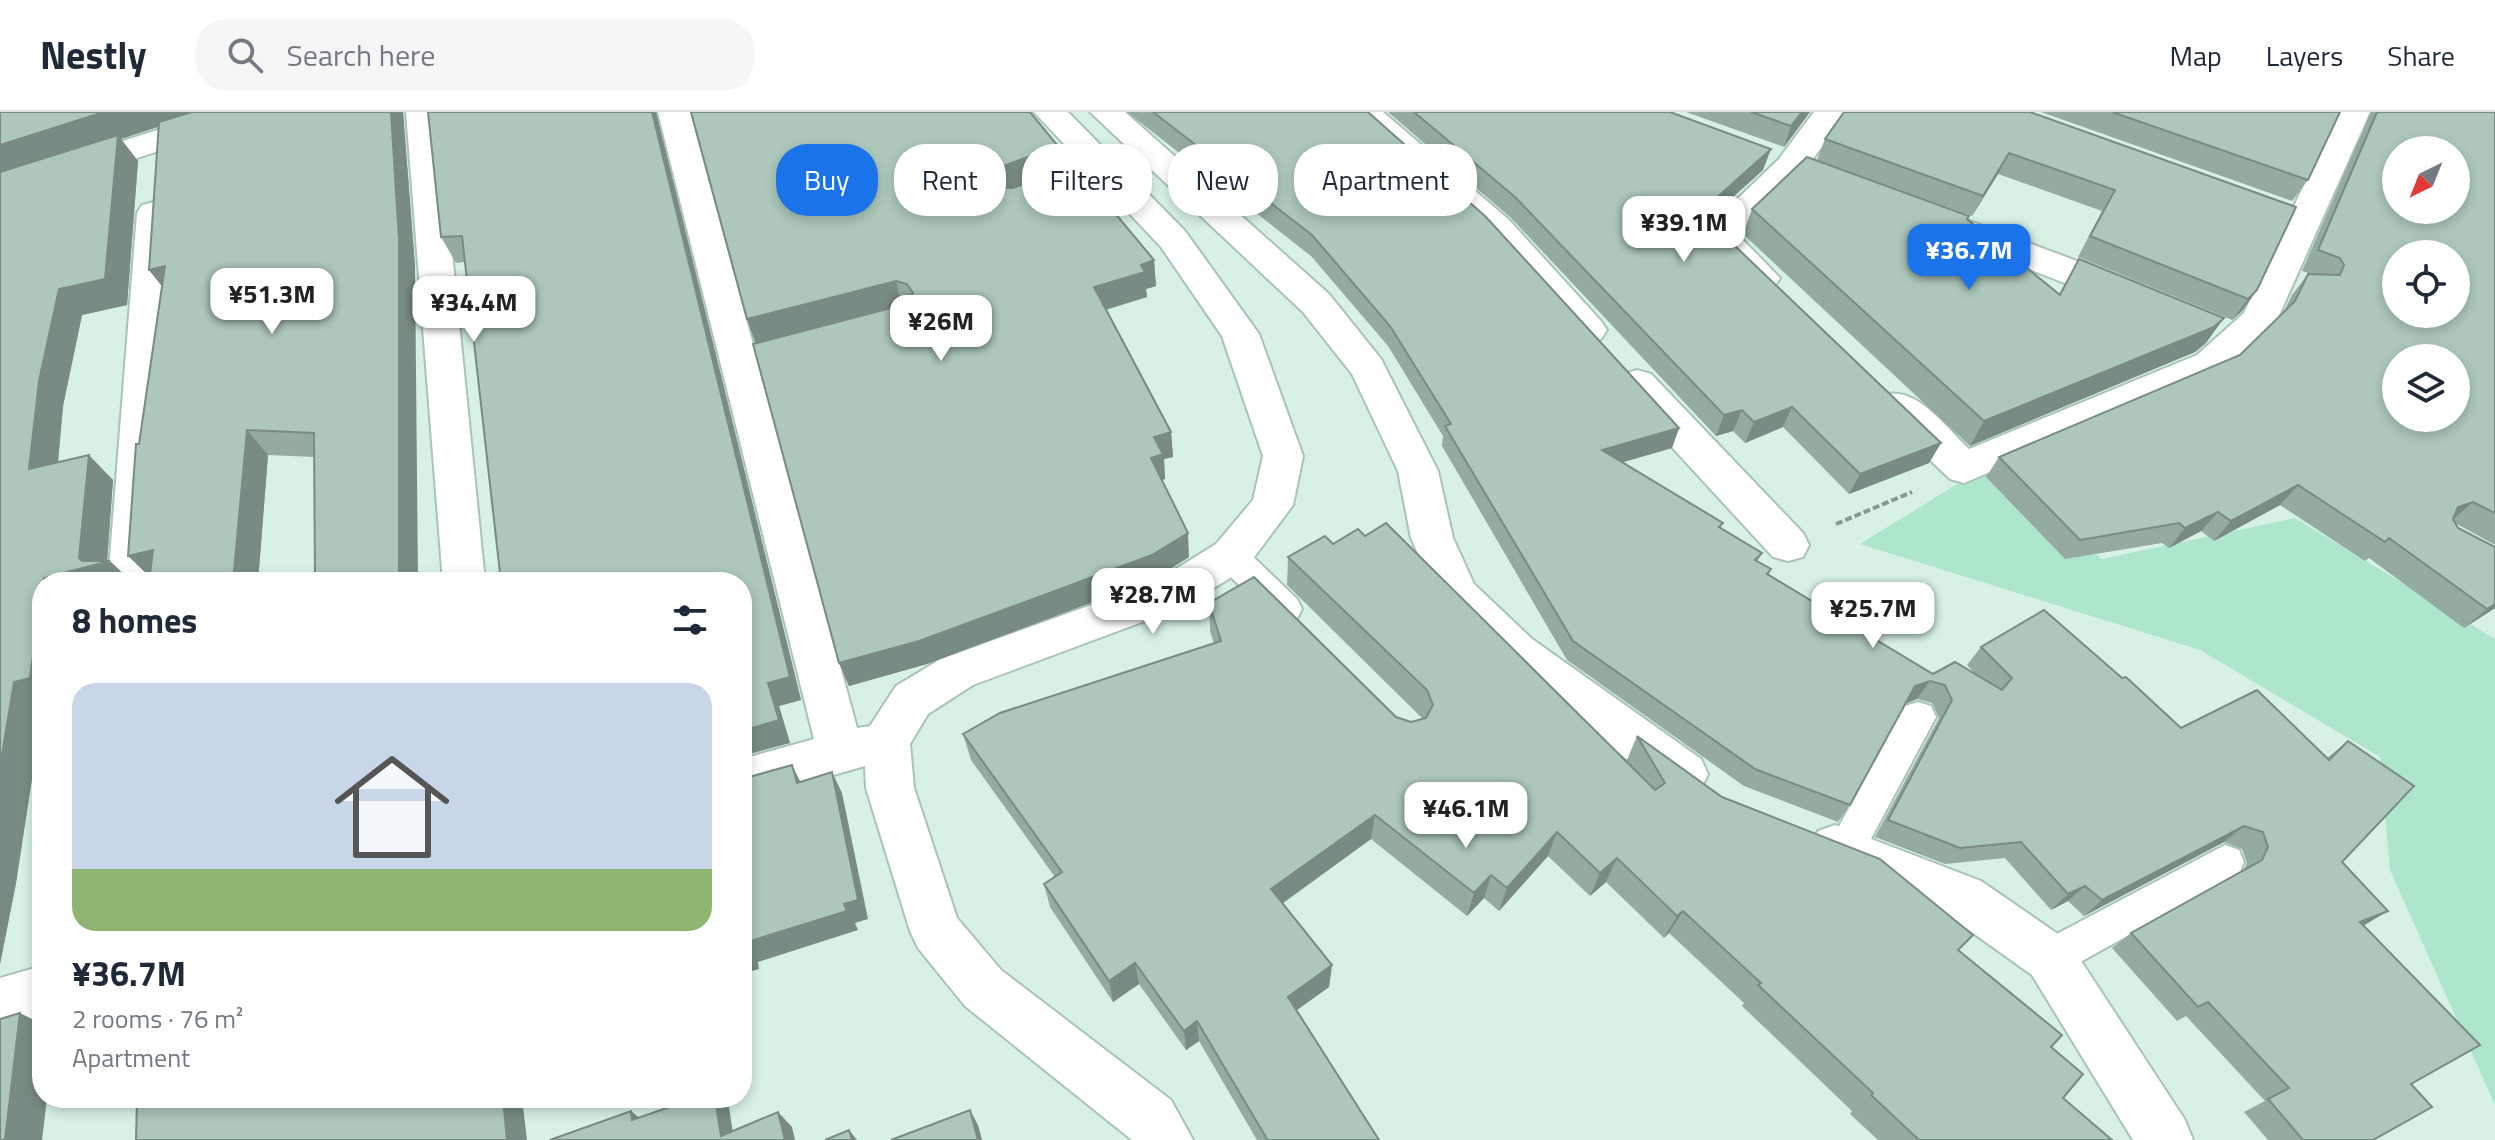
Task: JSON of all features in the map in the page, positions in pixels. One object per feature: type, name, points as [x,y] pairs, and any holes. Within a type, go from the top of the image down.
[{"type":"street","points":[[0,191],[247,112]]},
{"type":"street","points":[[422,112],[463,572]]},
{"type":"street","points":[[674,112],[754,358],[840,750]]},
{"type":"street","points":[[1050,112],[1089,172],[1173,239],[1240,334],[1283,456],[1272,505],[1231,556],[1170,594],[957,672],[912,700],[886,741],[890,788],[936,931],[983,988],[1151,1120],[1165,1140]]},
{"type":"street","points":[[1106,112],[1316,303],[1368,368],[1418,471],[1432,538],[1457,595],[1516,652],[1714,795]]},
{"type":"street","points":[[1364,112],[1497,228],[1788,545]]},
{"type":"street","points":[[1782,297],[1725,243],[1722,230],[1790,167],[1831,112]]},
{"type":"street","points":[[1873,383],[1964,468],[2210,364],[2223,333],[2259,320],[2290,279],[2292,216],[2354,112]]},
{"type":"street","points":[[130,572],[159,141]]},
{"type":"street","points":[[1907,209],[2010,246],[2152,304]]},
{"type":"street","points":[[752,777],[840,750],[886,741]]},
{"type":"street","points":[[1792,830],[1963,897],[2050,958],[2165,1140]]},
{"type":"street","points":[[0,1004],[32,994]]},
{"type":"lane","points":[[1231,556],[1308,632]]},
{"type":"lane","points":[[1845,851],[1918,717]]},
{"type":"lane","points":[[2050,958],[2225,862]]},
{"type":"path","points":[[1788,545],[1964,468]]},
{"type":"green space","points":[[1983,468],[2102,559],[2295,518],[2495,639],[2495,1105],[2390,870],[2380,757],[2200,650],[1860,544]]},
{"type":"building","points":[[0,112],[104,112],[0,145]]},
{"type":"building","points":[[192,112],[391,112],[399,240],[399,572],[315,572],[314,433],[247,430],[234,572],[150,572],[153,550],[128,556],[136,444],[139,444],[165,266],[149,270],[159,122]]},
{"type":"building","points":[[428,112],[652,112],[790,677],[768,683],[779,720],[752,728],[752,572],[500,572],[462,236],[441,237]]},
{"type":"building","points":[[691,112],[1030,112],[1056,144],[1022,144],[1022,159],[1006,165],[1006,144],[894,144],[894,216],[1006,216],[1006,188],[1022,184],[1022,216],[1117,216],[1154,260],[1141,265],[1145,272],[1094,287],[1171,432],[1154,437],[1163,454],[1151,458],[1188,533],[1152,555],[919,641],[839,663],[753,344],[907,304],[913,293],[907,284],[896,281],[747,319]]},
{"type":"building","points":[[1153,112],[1368,112],[1404,144],[1294,144],[1294,216],[1477,216],[1477,209],[1679,428],[1602,450],[1723,523],[1719,527],[1762,553],[1755,560],[1771,569],[1767,574],[1933,674],[1955,662],[2002,690],[2012,678],[1981,647],[2044,610],[2122,678],[2126,677],[2181,728],[2257,690],[2329,760],[2348,741],[2414,786],[2342,862],[2388,911],[2360,922],[2480,1045],[2411,1084],[2432,1107],[2373,1140],[2303,1140],[2268,1099],[2289,1088],[2208,1002],[2198,1007],[2131,933],[2262,860],[2268,847],[2263,832],[2244,826],[2102,900],[2085,886],[2068,894],[2021,842],[1960,848],[1888,820],[1952,700],[1945,685],[1930,681],[1915,686],[1850,805],[1755,769],[1573,641],[1445,426],[1451,424],[1390,326],[1312,235],[1278,209],[1278,144],[1194,144]]},
{"type":"building","points":[[1414,112],[1670,112],[1771,149],[1714,200],[1709,210],[1712,224],[1941,443],[1860,474],[1792,407],[1754,422],[1742,410],[1724,415],[1515,197],[1477,165],[1477,144],[1452,144]]},
{"type":"building","points":[[1751,112],[1802,112],[1791,126]]},
{"type":"building","points":[[1844,112],[2030,112],[2296,207],[2257,290],[2248,299],[2090,236],[2115,190],[2009,153],[1983,196],[1825,139]]},
{"type":"building","points":[[2112,112],[2340,112],[2308,180]]},
{"type":"building","points":[[2377,112],[2495,112],[2495,513],[2473,502],[2458,507],[2453,519],[2458,528],[2495,547],[2495,604],[2487,609],[2389,538],[2385,542],[2298,485],[2231,521],[2218,512],[2185,528],[2179,523],[2080,540],[1999,457],[2240,355],[2295,301],[2308,274],[2340,275],[2344,265],[2340,258],[2318,250]]},
{"type":"building","points":[[118,135],[105,279],[59,289],[39,381],[29,469],[89,455],[79,558],[82,561],[110,561],[67,572],[32,572],[30,678],[14,682],[0,767],[0,172]]},
{"type":"building","points":[[1807,157],[1969,216],[1967,219],[2060,295],[2079,259],[2224,318],[2214,327],[1984,421],[1752,209]]},
{"type":"building","points":[[1386,523],[1655,790],[1665,783],[1637,736],[1722,797],[1880,859],[1973,935],[1958,950],[2062,1035],[2051,1047],[2083,1074],[2063,1098],[2112,1140],[1919,1140],[1758,985],[1761,983],[1683,911],[1677,916],[1617,858],[1600,873],[1557,832],[1507,888],[1491,875],[1474,893],[1375,815],[1271,889],[1332,965],[1288,997],[1379,1140],[1266,1140],[1197,1021],[1184,1031],[1135,963],[1109,981],[1044,884],[1062,872],[963,734],[1000,713],[1221,641],[1209,603],[1254,577],[1396,717],[1411,722],[1426,718],[1433,705],[1427,690],[1288,557],[1325,536],[1333,544],[1358,529],[1365,536]]},
{"type":"building","points":[[792,765],[797,783],[832,772],[858,900],[844,904],[847,911],[752,941],[752,776]]},
{"type":"building","points":[[20,1013],[5,1140],[0,1140],[0,1019]]},
{"type":"building","points":[[137,1108],[504,1108],[507,1140],[136,1140]]},
{"type":"building","points":[[667,1108],[717,1108],[721,1136],[778,1112],[785,1140],[550,1140],[631,1111],[632,1120]]},
{"type":"building","points":[[970,1110],[978,1140],[891,1140]]},
{"type":"building","points":[[849,1130],[852,1140],[825,1140]]}]
